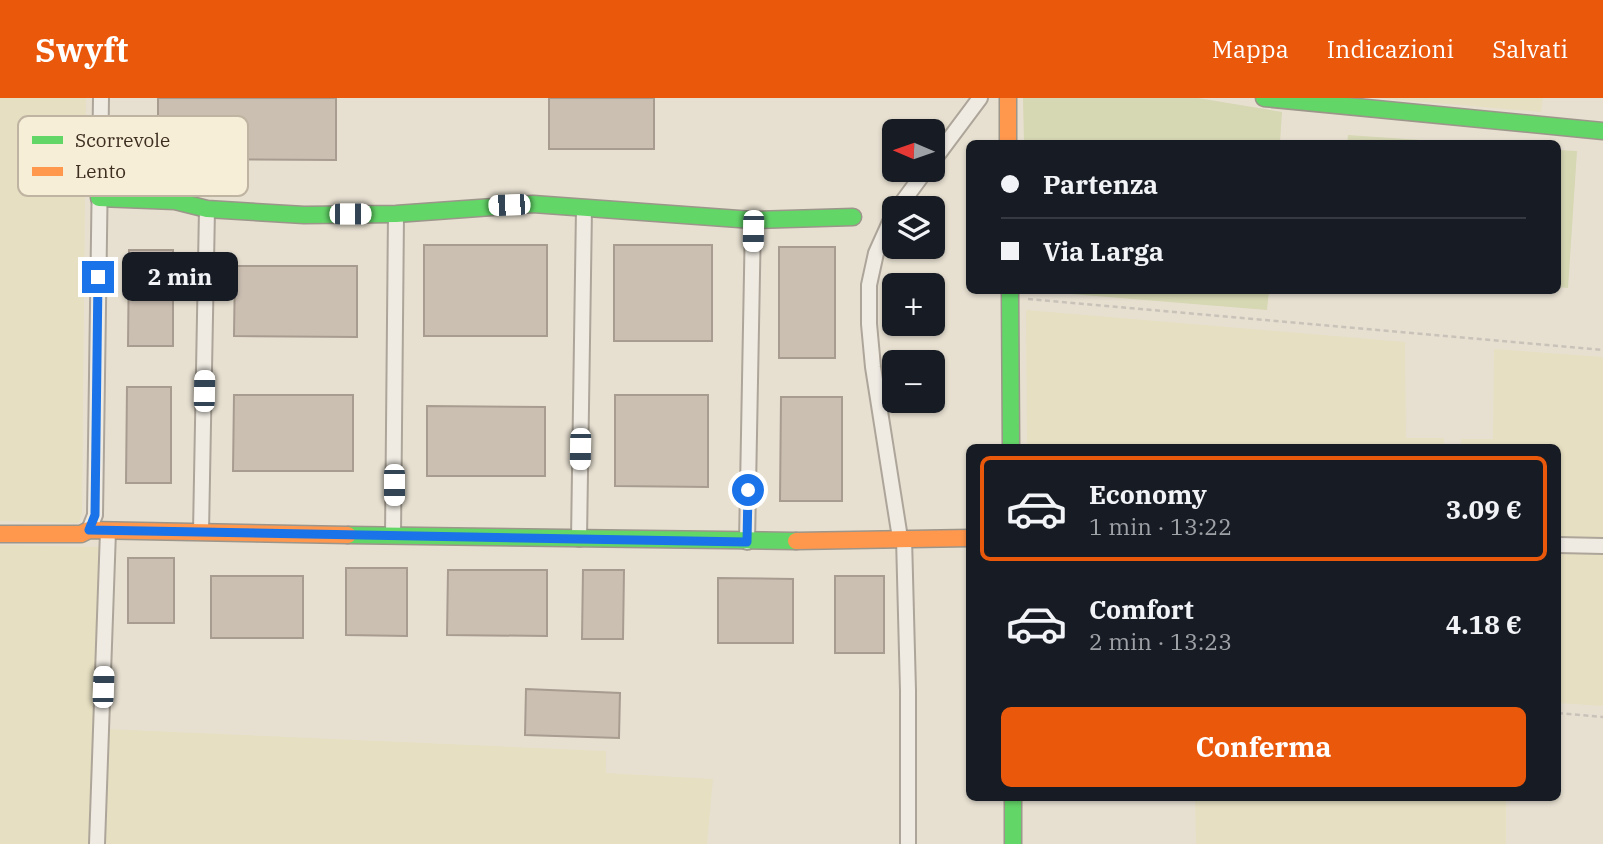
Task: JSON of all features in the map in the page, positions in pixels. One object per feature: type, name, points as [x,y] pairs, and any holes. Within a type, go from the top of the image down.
[{"type":"street","points":[[101,98],[101,116]]},
{"type":"street","points":[[945,145],[980,98]]},
{"type":"street","points":[[1007,98],[1008,140]]},
{"type":"street","points":[[1264,98],[1603,131]]},
{"type":"street","points":[[89,530],[95,515],[99,198],[175,201],[207,209],[304,215],[396,214],[533,204],[753,220],[853,217]]},
{"type":"street","points":[[201,533],[207,209]]},
{"type":"street","points":[[579,539],[584,209]]},
{"type":"street","points":[[393,537],[396,214]]},
{"type":"street","points":[[747,542],[753,220]]},
{"type":"street","points":[[882,240],[869,285],[869,324],[873,367],[902,538],[908,691],[908,844]]},
{"type":"street","points":[[1010,294],[1011,444]]},
{"type":"street","points":[[0,534],[81,534],[89,530],[747,542],[966,538]]},
{"type":"street","points":[[97,844],[108,531]]},
{"type":"street","points":[[1561,545],[1603,546]]},
{"type":"street","points":[[1013,801],[1013,844]]},
{"type":"path","points":[[1010,294],[1603,350]]},
{"type":"path","points":[[1561,713],[1603,717]]},
{"type":"shaded area","points":[[0,98],[86,98],[86,116],[18,116],[18,196],[85,196],[82,513],[79,523],[0,521]]},
{"type":"shaded area","points":[[1377,98],[1543,98],[1541,112]]},
{"type":"shaded area","points":[[1026,310],[1405,342],[1406,438],[1444,438],[1444,444],[1027,444]]},
{"type":"shaded area","points":[[1494,349],[1603,357],[1603,538],[1561,537],[1561,444],[1461,444],[1461,439],[1493,439]]},
{"type":"shaded area","points":[[0,545],[101,547],[91,844],[0,844]]},
{"type":"shaded area","points":[[1561,552],[1603,553],[1603,706],[1561,703]]},
{"type":"shaded area","points":[[106,729],[606,751],[606,773],[713,779],[707,844],[102,844]]},
{"type":"shaded area","points":[[1195,801],[1506,801],[1506,844],[1196,844]]},
{"type":"green space","points":[[1023,98],[1198,98],[1282,112],[1280,140],[1024,140]]},
{"type":"green space","points":[[1348,135],[1421,140],[1347,140]]},
{"type":"green space","points":[[1561,150],[1577,151],[1568,288],[1561,287]]},
{"type":"green space","points":[[1071,294],[1269,294],[1267,310]]},
{"type":"building","points":[[158,98],[336,98],[336,160],[248,160],[248,116],[158,116]]},
{"type":"building","points":[[549,98],[654,98],[654,149],[549,149]]},
{"type":"building","points":[[424,245],[547,245],[547,336],[424,336]]},
{"type":"building","points":[[614,245],[712,245],[712,341],[614,341]]},
{"type":"building","points":[[779,247],[835,247],[835,358],[779,358]]},
{"type":"building","points":[[129,250],[173,250],[173,346],[128,346]]},
{"type":"building","points":[[235,266],[357,266],[357,337],[234,336]]},
{"type":"building","points":[[127,387],[171,387],[171,483],[126,483]]},
{"type":"building","points":[[234,395],[353,395],[353,471],[233,471]]},
{"type":"building","points":[[615,395],[708,395],[708,487],[615,486]]},
{"type":"building","points":[[781,397],[842,397],[842,501],[780,501]]},
{"type":"building","points":[[427,406],[545,407],[545,476],[427,476]]},
{"type":"building","points":[[128,558],[174,558],[174,623],[128,623]]},
{"type":"building","points":[[346,568],[407,568],[407,636],[346,635]]},
{"type":"building","points":[[448,570],[547,570],[547,636],[447,635]]},
{"type":"building","points":[[583,570],[624,570],[623,639],[582,639]]},
{"type":"building","points":[[211,576],[303,576],[303,638],[211,638]]},
{"type":"building","points":[[835,576],[884,576],[884,653],[835,653]]},
{"type":"building","points":[[718,578],[793,579],[793,643],[718,643]]},
{"type":"building","points":[[526,689],[620,693],[619,738],[525,735]]},
{"type":"traffic: fast","points":[[1264,98],[1603,131]]},
{"type":"traffic: fast","points":[[99,198],[175,201],[207,209],[304,215],[396,214],[533,204],[753,220],[853,217]]},
{"type":"traffic: fast","points":[[1010,294],[1011,444]]},
{"type":"traffic: fast","points":[[348,535],[796,541]]},
{"type":"traffic: fast","points":[[1013,801],[1013,844]]},
{"type":"traffic: slow","points":[[1008,98],[1008,140]]},
{"type":"traffic: slow","points":[[0,534],[81,534],[89,530],[348,535]]},
{"type":"traffic: slow","points":[[796,541],[966,538]]},
{"type":"route","points":[[98,277],[95,515],[89,530],[747,542],[748,490]]}]
